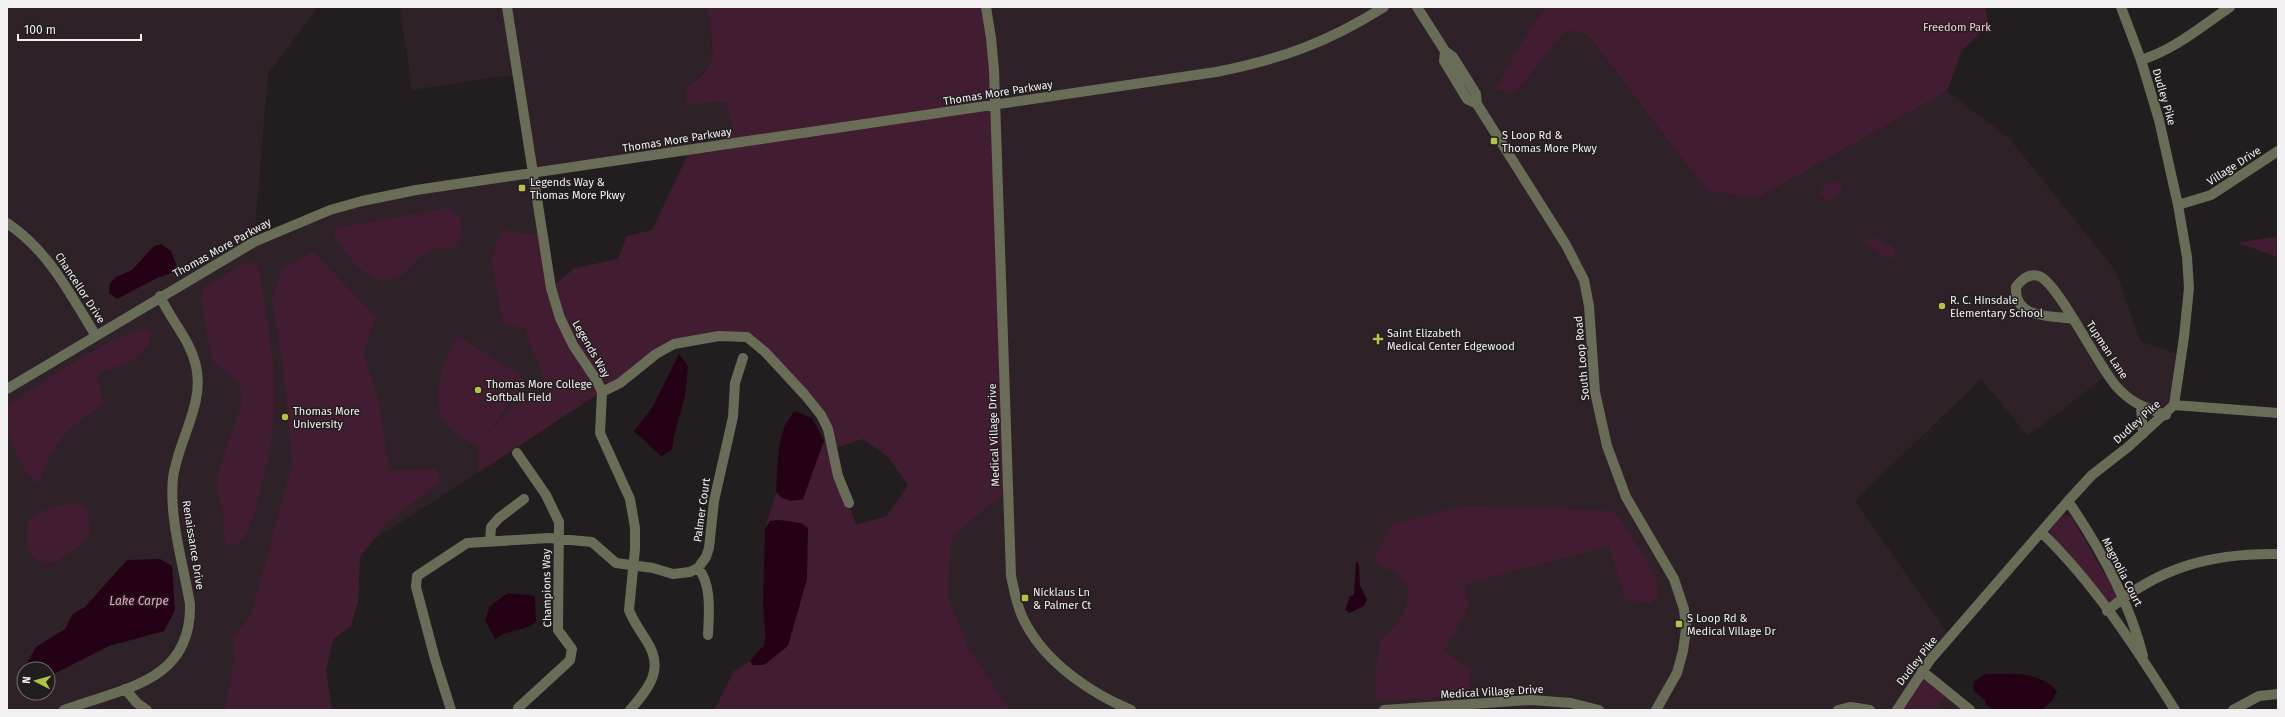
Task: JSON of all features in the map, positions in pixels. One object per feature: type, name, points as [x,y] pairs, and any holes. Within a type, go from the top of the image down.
[{"type":"street","name":"Legends Way","points":[[508,7],[551,288],[560,318],[573,345],[597,381],[602,392],[600,434],[630,499],[635,528],[634,565],[630,610],[632,618],[651,647],[655,663],[653,679],[630,710]]},
{"type":"street","name":"Medical Village Drive","points":[[986,7],[992,38],[1011,576],[1018,607],[1032,634],[1062,666],[1100,695],[1131,710]]},
{"type":"street","name":"Thomas More Parkway","points":[[7,389],[160,296],[254,242],[330,210],[362,201],[416,190],[1199,75],[1257,64],[1323,42],[1384,7]]},
{"type":"street","name":"South Loop Road","points":[[1417,7],[1445,51],[1453,57],[1476,94],[1478,104],[1566,245],[1584,280],[1590,306],[1595,392],[1607,446],[1626,497],[1674,579],[1684,609],[1686,628],[1683,651],[1677,674],[1656,710]]},
{"type":"street","name":"Dudley Pike","points":[[1897,710],[1922,671],[2068,501],[2092,475],[2166,415],[2174,405],[2184,344],[2189,288],[2186,250],[2178,205],[2159,120],[2141,60],[2121,7]]},
{"type":"street","points":[[2141,60],[2172,47],[2230,7]]},
{"type":"street","name":"Village Drive","points":[[2178,205],[2211,195],[2278,151]]},
{"type":"street","name":"Chancellor Drive","points":[[7,223],[30,241],[56,269],[96,336]]},
{"type":"street","name":"Tupman Lane","points":[[2073,319],[2031,313],[2024,310],[2017,303],[2016,287],[2021,280],[2038,275],[2046,280],[2073,319],[2111,380],[2135,404],[2166,415]]},
{"type":"street","name":"Renaissance Drive","points":[[64,710],[125,689],[160,671],[174,660],[187,638],[190,619],[190,604],[173,507],[173,480],[179,452],[198,388],[196,367],[192,351],[181,331],[167,312],[160,296]]},
{"type":"street","points":[[602,392],[620,383],[656,354],[674,344],[719,336],[747,337],[765,352],[805,395],[821,415],[828,429],[838,476],[849,503]]},
{"type":"street","name":"Palmer Court","points":[[698,568],[706,557],[709,548],[714,501],[733,417],[735,383],[743,358]]},
{"type":"street","points":[[2174,405],[2278,413]]},
{"type":"street","points":[[2141,407],[2143,434]]},
{"type":"street","name":"Champions Way","points":[[517,453],[556,512],[561,530],[559,538],[558,630],[572,649],[572,655],[566,664],[518,708]]},
{"type":"street","points":[[490,541],[491,527],[499,518],[524,499]]},
{"type":"street","name":"Magnolia Court","points":[[2068,501],[2082,521],[2122,598],[2135,626],[2144,660]]},
{"type":"street","name":"Magnolia Court","points":[[2041,532],[2054,545],[2144,660],[2175,710]]},
{"type":"street","points":[[451,710],[435,659],[415,582],[417,576],[425,569],[462,545],[490,541],[559,538],[592,542],[616,563],[634,565],[673,574],[690,572],[698,568],[705,579],[707,589],[708,635]]},
{"type":"street","points":[[2107,611],[2122,598],[2159,576],[2196,562],[2244,553],[2278,554]]},
{"type":"street","points":[[1922,671],[1970,710]]},
{"type":"street","points":[[125,689],[137,703],[146,710]]},
{"type":"street","points":[[2233,710],[2259,696],[2278,694]]},
{"type":"street","name":"Medical Village Drive","points":[[1384,710],[1531,700],[1571,702],[1599,710]]},
{"type":"street","points":[[1838,710],[1850,707],[1870,710]]},
{"type":"shaded area","name":"Thomas More University","points":[[7,7],[318,7],[268,74],[254,241],[330,210],[533,173],[519,74],[412,90],[400,7],[707,7],[711,18],[712,62],[697,80],[685,88],[686,103],[725,102],[733,129],[724,145],[533,174],[551,288],[602,392],[290,594],[302,710],[7,710]]},
{"type":"shaded area","name":"Saint Elizabeth Medical Center Edgewood","points":[[986,7],[1566,7],[1707,191],[1758,198],[1947,91],[2009,138],[2116,271],[2140,341],[2182,356],[2176,397],[2143,434],[2141,407],[2107,375],[2028,436],[1981,379],[1855,501],[1951,638],[1899,705],[1903,710],[1010,710],[934,594],[930,493]]},
{"type":"shaded area","points":[[1948,692],[1970,710],[1936,710]]},
{"type":"green space","points":[[707,7],[986,7],[1008,489],[952,537],[947,595],[969,648],[1010,710],[714,710],[734,671],[750,661],[764,645],[765,529],[776,492],[783,432],[788,417],[795,411],[812,418],[824,441],[856,524],[886,517],[908,485],[888,457],[863,439],[832,449],[821,415],[747,337],[674,344],[479,472],[478,446],[460,437],[448,426],[440,413],[438,398],[439,383],[449,352],[458,336],[520,375],[522,386],[484,438],[511,407],[548,391],[525,329],[503,324],[491,258],[502,230],[543,236],[551,288],[575,268],[618,259],[627,236],[652,230],[690,150],[724,144],[733,129],[725,102],[686,104],[685,88],[703,73],[709,66],[712,58],[712,35]]},
{"type":"green space","name":"Freedom Park","points":[[1548,7],[1985,7],[1989,25],[1962,50],[1947,91],[1758,198],[1707,191],[1587,34],[1566,30],[1515,93],[1495,89],[1532,25]]},
{"type":"green space","points":[[1836,180],[1842,184],[1841,189],[1832,200],[1824,199],[1819,195],[1825,185]]},
{"type":"green space","points":[[448,208],[460,217],[462,235],[455,247],[428,251],[421,256],[406,272],[394,278],[383,280],[373,278],[364,272],[348,256],[334,237],[337,228]]},
{"type":"green space","points":[[2278,236],[2278,257],[2238,243]]},
{"type":"green space","points":[[1876,237],[1884,245],[1893,245],[1896,255],[1892,258],[1883,256],[1867,244],[1867,240]]},
{"type":"green space","points":[[313,252],[376,317],[363,354],[379,402],[389,471],[436,469],[441,481],[388,522],[360,557],[358,601],[351,626],[333,639],[326,672],[332,710],[225,710],[234,660],[233,638],[251,615],[292,465],[283,368],[272,297],[283,268]]},
{"type":"green space","points":[[248,262],[258,264],[272,355],[274,374],[274,410],[269,453],[251,524],[244,537],[233,546],[225,542],[223,514],[217,491],[217,476],[241,406],[242,394],[237,381],[214,363],[206,331],[201,296],[204,287]]},
{"type":"green space","points":[[145,327],[151,332],[150,341],[146,349],[132,360],[99,373],[98,382],[104,402],[98,409],[77,423],[56,445],[46,462],[40,481],[36,482],[25,471],[7,432],[7,406],[53,375],[113,340]]},
{"type":"green space","points":[[79,503],[89,517],[90,534],[81,544],[59,559],[47,564],[36,559],[29,550],[27,539],[27,528],[30,518],[47,509]]},
{"type":"green space","points":[[1463,506],[1601,510],[1617,514],[1654,573],[1659,596],[1650,604],[1625,599],[1609,546],[1466,584],[1468,609],[1444,651],[1469,668],[1471,695],[1376,701],[1375,679],[1380,640],[1398,623],[1404,613],[1409,589],[1399,575],[1378,565],[1374,559],[1392,524]]},
{"type":"green space","points":[[2062,516],[2071,516],[2114,590],[2116,597],[2108,603],[2052,537],[2050,530]]},
{"type":"green space","points":[[1922,671],[1948,692],[1936,710],[1903,710],[1899,705]]},
{"type":"water","points":[[161,244],[171,251],[176,264],[174,272],[157,278],[117,299],[109,293],[110,283],[116,277],[132,270],[154,246]]},
{"type":"water","points":[[679,354],[688,366],[685,396],[674,436],[672,450],[661,456],[634,431],[652,408]]},
{"type":"water","points":[[795,411],[812,418],[824,441],[803,499],[791,500],[785,499],[776,492],[781,438],[784,427]]},
{"type":"water","points":[[779,520],[801,523],[808,528],[807,579],[788,646],[764,665],[753,665],[750,661],[764,645],[765,634],[763,604],[765,529],[770,521]]},
{"type":"water","name":"Lake Carpe","points":[[160,559],[172,566],[175,610],[164,631],[109,646],[56,673],[56,661],[28,661],[36,647],[65,629],[73,614],[85,607],[127,560]]},
{"type":"water","points":[[1356,561],[1359,565],[1360,585],[1367,600],[1364,606],[1350,613],[1345,610],[1350,596],[1354,595]]},
{"type":"water","points":[[508,593],[535,596],[536,622],[532,625],[495,639],[485,620],[490,606]]},
{"type":"water","points":[[1986,674],[2015,674],[2033,677],[2042,680],[2057,691],[2053,700],[2041,710],[1993,710],[1986,704],[1985,700],[1973,690],[1974,681]]},
{"type":"place","name":"S Loop Rd & Thomas More Pkwy","points":[[1494,141]]},
{"type":"place","name":"Legends Way & Thomas More Pkwy","points":[[522,188]]},
{"type":"place","name":"R. C. Hinsdale Elementary School","points":[[1942,306]]},
{"type":"place","name":"Saint Elizabeth Medical Center Edgewood","points":[[1378,339]]},
{"type":"place","name":"Thomas More College Softball Field","points":[[478,390]]},
{"type":"place","name":"Thomas More University","points":[[285,417]]},
{"type":"place","name":"Nicklaus Ln & Palmer Ct","points":[[1025,598]]},
{"type":"place","name":"S Loop Rd & Medical Village Dr","points":[[1679,624]]}]
